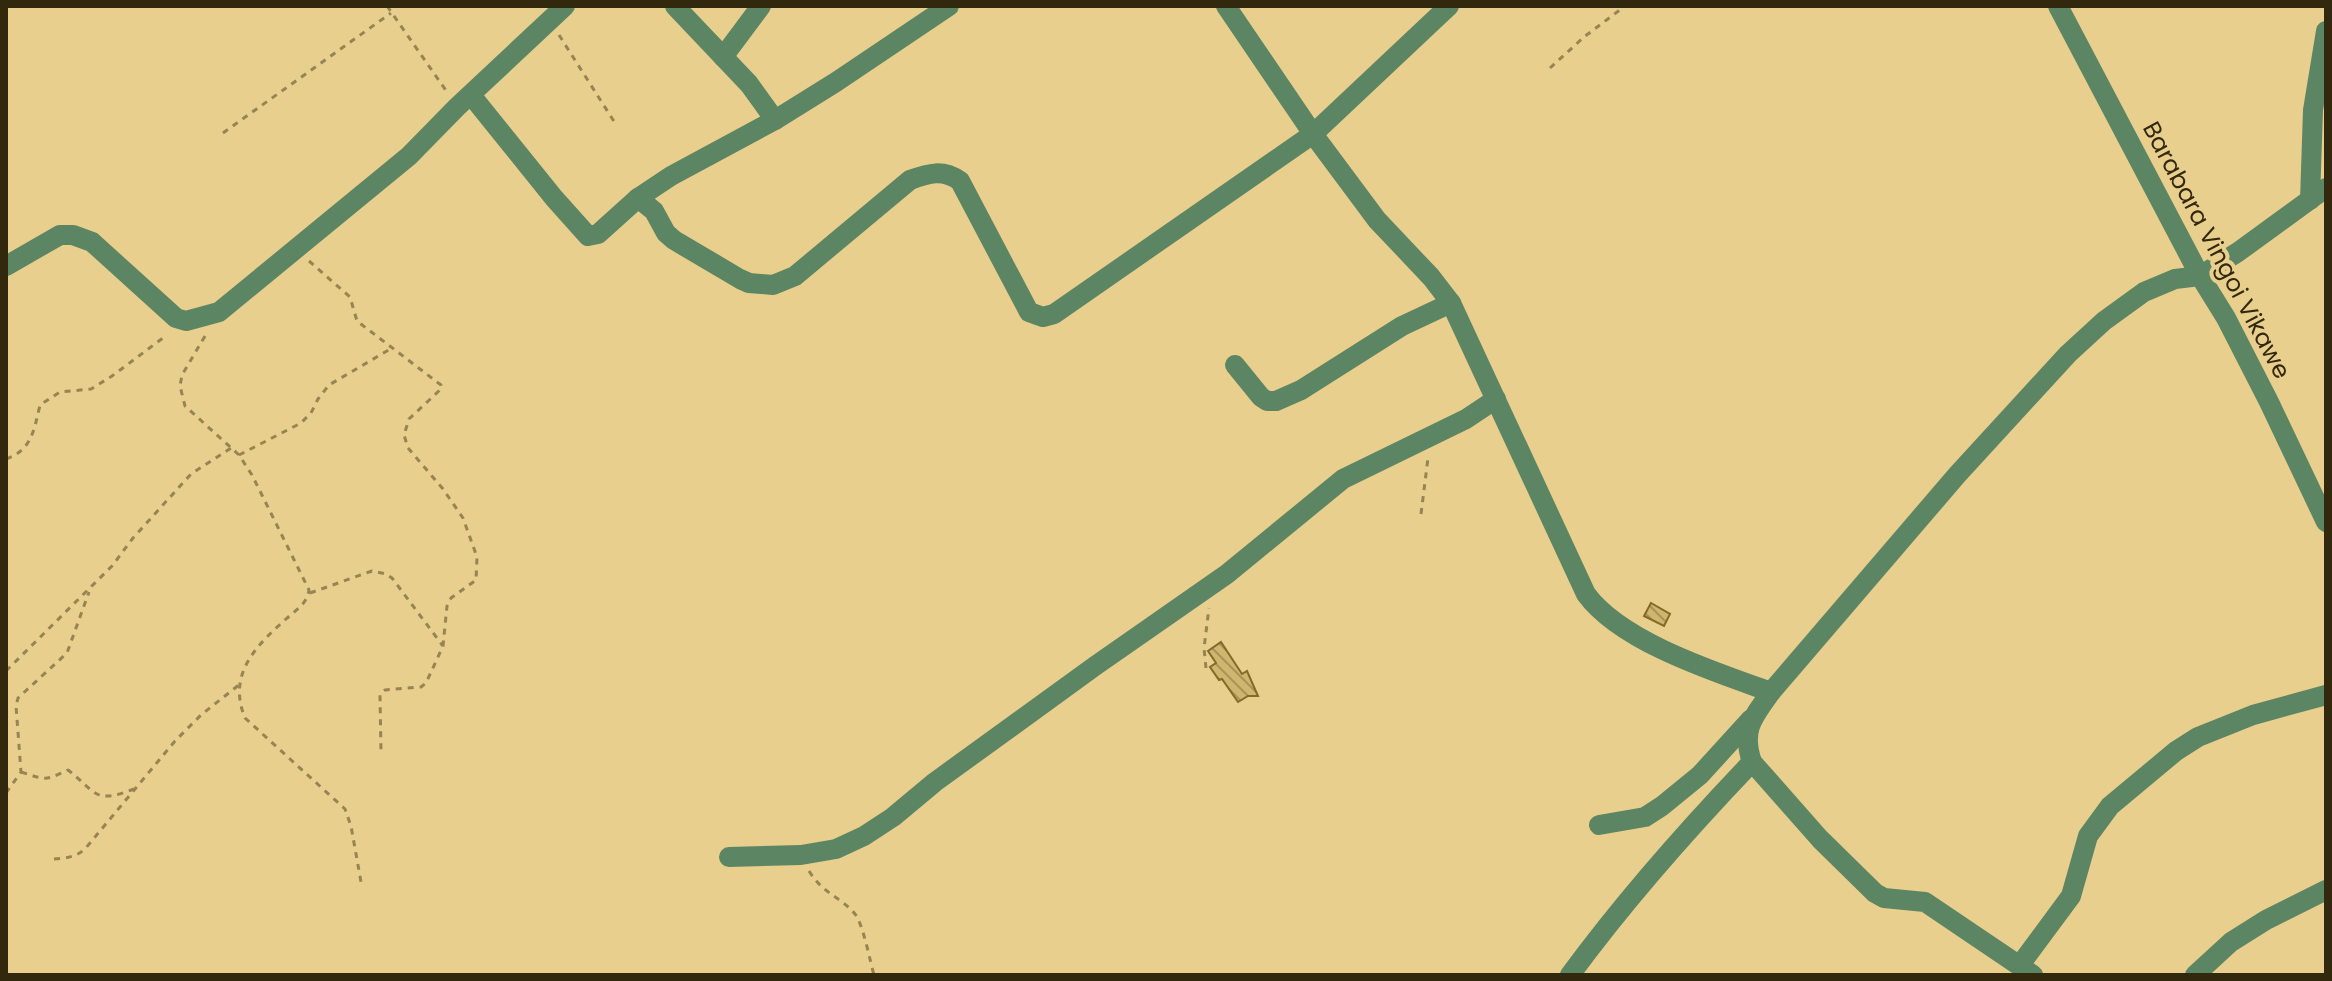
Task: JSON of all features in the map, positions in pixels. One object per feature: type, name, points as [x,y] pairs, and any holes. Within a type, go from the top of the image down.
[{"type":"street","points":[[675,6],[749,84],[775,120]]},
{"type":"street","points":[[723,57],[761,6]]},
{"type":"street","points":[[464,101],[588,236],[598,234],[638,198],[671,176],[775,120],[949,6]]},
{"type":"street","points":[[1226,6],[1313,134],[1377,220],[1451,303],[1592,603],[1609,618],[1654,645],[1696,665],[1771,692]]},
{"type":"street","points":[[638,198],[654,211],[666,233],[680,244],[749,283],[773,285],[795,276],[910,180],[928,173],[948,174],[960,181],[1029,312],[1043,317],[1054,314],[1313,134],[1449,6]]},
{"type":"street","name":"Barabara Vingoi Vikawe","points":[[2058,6],[2200,276],[2226,318],[2326,522]]},
{"type":"street","points":[[6,266],[60,235],[73,235],[92,242],[168,312],[186,321],[219,312],[409,156],[558,13]]},
{"type":"street","points":[[1599,825],[1645,817],[1700,775],[1752,719],[1771,692],[1957,475],[2068,354],[2104,321],[2144,292],[2175,279],[2200,276],[2318,194],[2313,110],[2326,31]]},
{"type":"street","points":[[1235,365],[1261,397],[1276,401],[1301,390],[1402,326],[1451,303]]},
{"type":"street","points":[[729,857],[801,855],[836,849],[864,836],[1048,700],[1213,584],[1343,479],[1466,419],[1496,399]]},
{"type":"street","points":[[1752,719],[1747,740],[1752,762],[1820,839],[1875,893],[1884,898],[1925,902],[2027,970],[2071,896],[2088,836],[2110,806],[2176,751],[2198,737],[2253,715],[2326,695]]},
{"type":"street","points":[[1570,975],[1595,941],[1714,801],[1752,762]]},
{"type":"street","points":[[2195,975],[2231,942],[2266,920],[2326,890]]},
{"type":"path","points":[[387,6],[464,101]]},
{"type":"path","points":[[1550,68],[1625,6]]},
{"type":"path","points":[[223,133],[391,13]]},
{"type":"path","points":[[558,13],[615,123]]},
{"type":"path","points":[[302,242],[311,264],[350,297],[357,321],[442,386],[409,419],[404,435],[408,448],[463,518],[477,557],[476,580],[451,598],[447,606],[443,646],[429,679],[424,686],[385,690],[380,695],[381,752]]},
{"type":"path","points":[[219,312],[182,375],[180,386],[185,406],[239,455],[308,584],[309,593],[306,602],[258,643],[240,684],[240,707],[245,718],[345,809],[361,882]]},
{"type":"path","points":[[6,459],[20,454],[30,441],[40,405],[60,392],[91,389],[186,321]]},
{"type":"path","points":[[239,455],[301,423],[329,385],[392,348]]},
{"type":"path","points":[[1421,514],[1431,435]]},
{"type":"path","points":[[6,671],[112,566],[154,513],[191,474],[231,448]]},
{"type":"path","points":[[309,593],[372,571],[386,574],[443,646]]},
{"type":"path","points":[[1206,668],[1204,648],[1213,584]]},
{"type":"path","points":[[6,793],[21,772],[18,698],[67,653],[90,589]]},
{"type":"path","points":[[54,859],[69,858],[85,849],[175,741],[201,715],[240,684]]},
{"type":"path","points":[[21,772],[52,779],[68,770],[98,795],[117,796],[134,789]]},
{"type":"path","points":[[801,855],[818,885],[854,912],[860,921],[874,975]]},
{"type":"building","points":[[1651,603],[1670,614],[1664,626],[1644,616]]},
{"type":"building","points":[[1221,642],[1242,674],[1247,671],[1258,696],[1248,696],[1238,702],[1210,667],[1216,663],[1208,651]]}]
